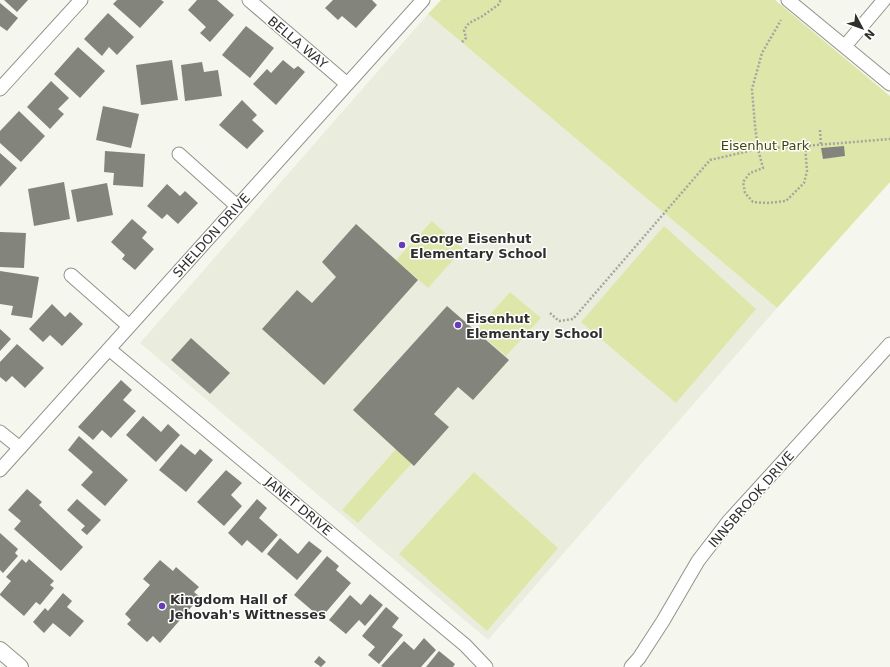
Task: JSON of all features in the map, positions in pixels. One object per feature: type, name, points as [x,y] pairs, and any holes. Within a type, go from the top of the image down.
[{"type":"street","points":[[0,89],[80,0]]},
{"type":"street","name":"BELLA WAY","points":[[249,0],[347,84]]},
{"type":"street","name":"SHELDON DRIVE","points":[[0,470],[423,0]]},
{"type":"street","points":[[788,0],[890,84]]},
{"type":"street","points":[[845,46],[884,0]]},
{"type":"street","points":[[179,154],[237,206]]},
{"type":"street","points":[[71,275],[129,326]]},
{"type":"street","name":"INNSBROOK DRIVE","points":[[631,667],[639,658],[663,621],[698,561],[728,522],[890,344]]},
{"type":"street","name":"JANET DRIVE","points":[[109,349],[465,645],[486,667]]},
{"type":"street","points":[[0,432],[20,448]]},
{"type":"street","points":[[0,650],[20,667]]},
{"type":"path","points":[[462,42],[466,38],[464,30],[469,23],[481,17],[498,5],[501,0]]},
{"type":"path","points":[[781,20],[762,53],[752,89],[758,149],[763,168],[750,173],[743,182],[745,193],[753,202],[767,203],[786,201],[804,183],[807,171],[805,146]]},
{"type":"path","points":[[820,130],[821,145]]},
{"type":"path","points":[[550,313],[559,321],[572,319],[710,160],[758,149],[890,139]]},
{"type":"shaded area","name":"Eisenhut Elementary School","points":[[428,14],[777,308],[488,640],[140,343]]},
{"type":"green space","name":"Eisenhut Park","points":[[441,0],[775,0],[890,96],[890,182],[777,308],[428,14]]},
{"type":"green space","points":[[432,221],[463,249],[428,288],[396,260]]},
{"type":"green space","points":[[664,226],[756,309],[676,403],[581,322]]},
{"type":"green space","points":[[510,292],[541,318],[506,356],[476,330]]},
{"type":"green space","points":[[396,449],[412,463],[358,523],[342,510]]},
{"type":"green space","points":[[474,472],[558,548],[487,631],[399,554]]},
{"type":"building","points":[[4,0],[28,0],[17,12]]},
{"type":"building","points":[[117,0],[161,0],[164,2],[140,28],[113,4]]},
{"type":"building","points":[[197,0],[217,0],[234,15],[210,42],[200,33],[206,27],[188,10]]},
{"type":"building","points":[[333,0],[372,0],[377,5],[356,28],[342,16],[338,20],[325,8]]},
{"type":"building","points":[[0,3],[18,18],[7,31],[0,26]]},
{"type":"building","points":[[108,13],[134,37],[117,55],[109,47],[102,56],[84,39]]},
{"type":"building","points":[[246,26],[274,48],[250,78],[222,55]]},
{"type":"building","points":[[78,47],[105,71],[80,98],[54,74]]},
{"type":"building","points":[[172,60],[178,100],[141,105],[136,65]]},
{"type":"building","points":[[283,60],[294,69],[298,66],[305,72],[276,105],[253,84],[267,69],[271,73]]},
{"type":"building","points":[[202,62],[204,72],[218,70],[222,96],[185,101],[181,65]]},
{"type":"building","points":[[51,81],[69,98],[58,109],[64,114],[50,129],[27,107]]},
{"type":"building","points":[[242,100],[257,115],[252,120],[264,131],[247,149],[219,125]]},
{"type":"building","points":[[103,106],[139,114],[131,148],[96,140]]},
{"type":"building","points":[[19,111],[45,136],[21,162],[0,143],[0,131]]},
{"type":"building","points":[[844,146],[845,156],[823,159],[821,148]]},
{"type":"building","points":[[105,151],[145,154],[143,187],[113,185],[114,173],[104,172]]},
{"type":"building","points":[[0,153],[17,168],[0,187]]},
{"type":"building","points":[[64,182],[70,219],[34,226],[28,189]]},
{"type":"building","points":[[107,183],[113,215],[77,222],[71,190]]},
{"type":"building","points":[[167,184],[180,196],[185,191],[198,203],[178,224],[167,214],[162,219],[147,206]]},
{"type":"building","points":[[132,219],[147,232],[142,238],[154,249],[135,270],[122,259],[125,255],[111,242]]},
{"type":"building","points":[[356,224],[418,280],[324,385],[262,329],[297,290],[312,303],[336,277],[322,262]]},
{"type":"building","points":[[0,232],[26,233],[24,268],[0,267]]},
{"type":"building","points":[[0,271],[39,277],[32,318],[11,315],[13,306],[0,304]]},
{"type":"building","points":[[52,304],[65,317],[70,312],[83,324],[62,346],[50,335],[43,342],[29,329]]},
{"type":"building","points":[[447,306],[509,360],[473,400],[458,387],[434,414],[449,427],[414,466],[353,410]]},
{"type":"building","points":[[0,329],[11,339],[0,351]]},
{"type":"building","points":[[191,338],[230,373],[210,394],[171,360]]},
{"type":"building","points":[[17,344],[44,368],[25,388],[12,376],[6,382],[0,377],[0,362]]},
{"type":"building","points":[[121,380],[132,390],[123,400],[136,411],[111,438],[102,430],[93,440],[78,427]]},
{"type":"building","points":[[143,416],[161,432],[168,424],[180,435],[156,462],[126,435]]},
{"type":"building","points":[[79,436],[128,480],[105,506],[81,485],[93,472],[68,450]]},
{"type":"building","points":[[181,444],[195,455],[200,449],[213,460],[186,492],[159,470]]},
{"type":"building","points":[[226,470],[242,483],[231,495],[242,506],[224,526],[197,502]]},
{"type":"building","points":[[27,489],[42,502],[39,505],[83,547],[61,571],[14,529],[21,521],[8,510]]},
{"type":"building","points":[[77,499],[101,520],[87,535],[81,530],[85,526],[67,510]]},
{"type":"building","points":[[257,499],[267,508],[259,518],[278,535],[262,553],[247,540],[242,546],[228,533]]},
{"type":"building","points":[[0,533],[18,549],[15,553],[18,556],[3,573],[0,570]]},
{"type":"building","points":[[280,538],[298,554],[309,541],[322,551],[297,580],[267,554]]},
{"type":"building","points":[[327,556],[339,566],[336,570],[351,583],[321,618],[294,595]]},
{"type":"building","points":[[22,559],[26,563],[29,559],[54,581],[50,585],[54,588],[40,605],[36,602],[24,616],[0,595],[11,581],[6,577]]},
{"type":"building","name":"Kingdom Hall of Jehovah's Wittnesses","points":[[160,560],[173,571],[176,567],[199,587],[194,592],[200,597],[160,643],[153,636],[147,642],[127,624],[131,620],[125,614],[150,585],[143,579]]},
{"type":"building","points":[[63,593],[72,601],[67,607],[84,621],[70,637],[53,623],[44,633],[33,622],[45,608],[48,611]]},
{"type":"building","points":[[370,594],[383,605],[365,626],[359,620],[346,634],[329,620],[350,595],[361,605]]},
{"type":"building","points":[[386,607],[399,618],[392,627],[403,635],[379,664],[368,655],[375,647],[362,636]]},
{"type":"building","points":[[424,638],[436,650],[421,667],[381,666],[404,641],[414,650]]},
{"type":"building","points":[[439,651],[455,664],[453,667],[426,667]]},
{"type":"building","points":[[319,656],[326,662],[321,667],[314,662]]},
{"type":"place","name":"George Eisenhut Elementary School","points":[[402,245]]},
{"type":"place","name":"Eisenhut Elementary School","points":[[458,325]]},
{"type":"place","name":"Kingdom Hall of Jehovah's Wittnesses","points":[[162,606]]}]
